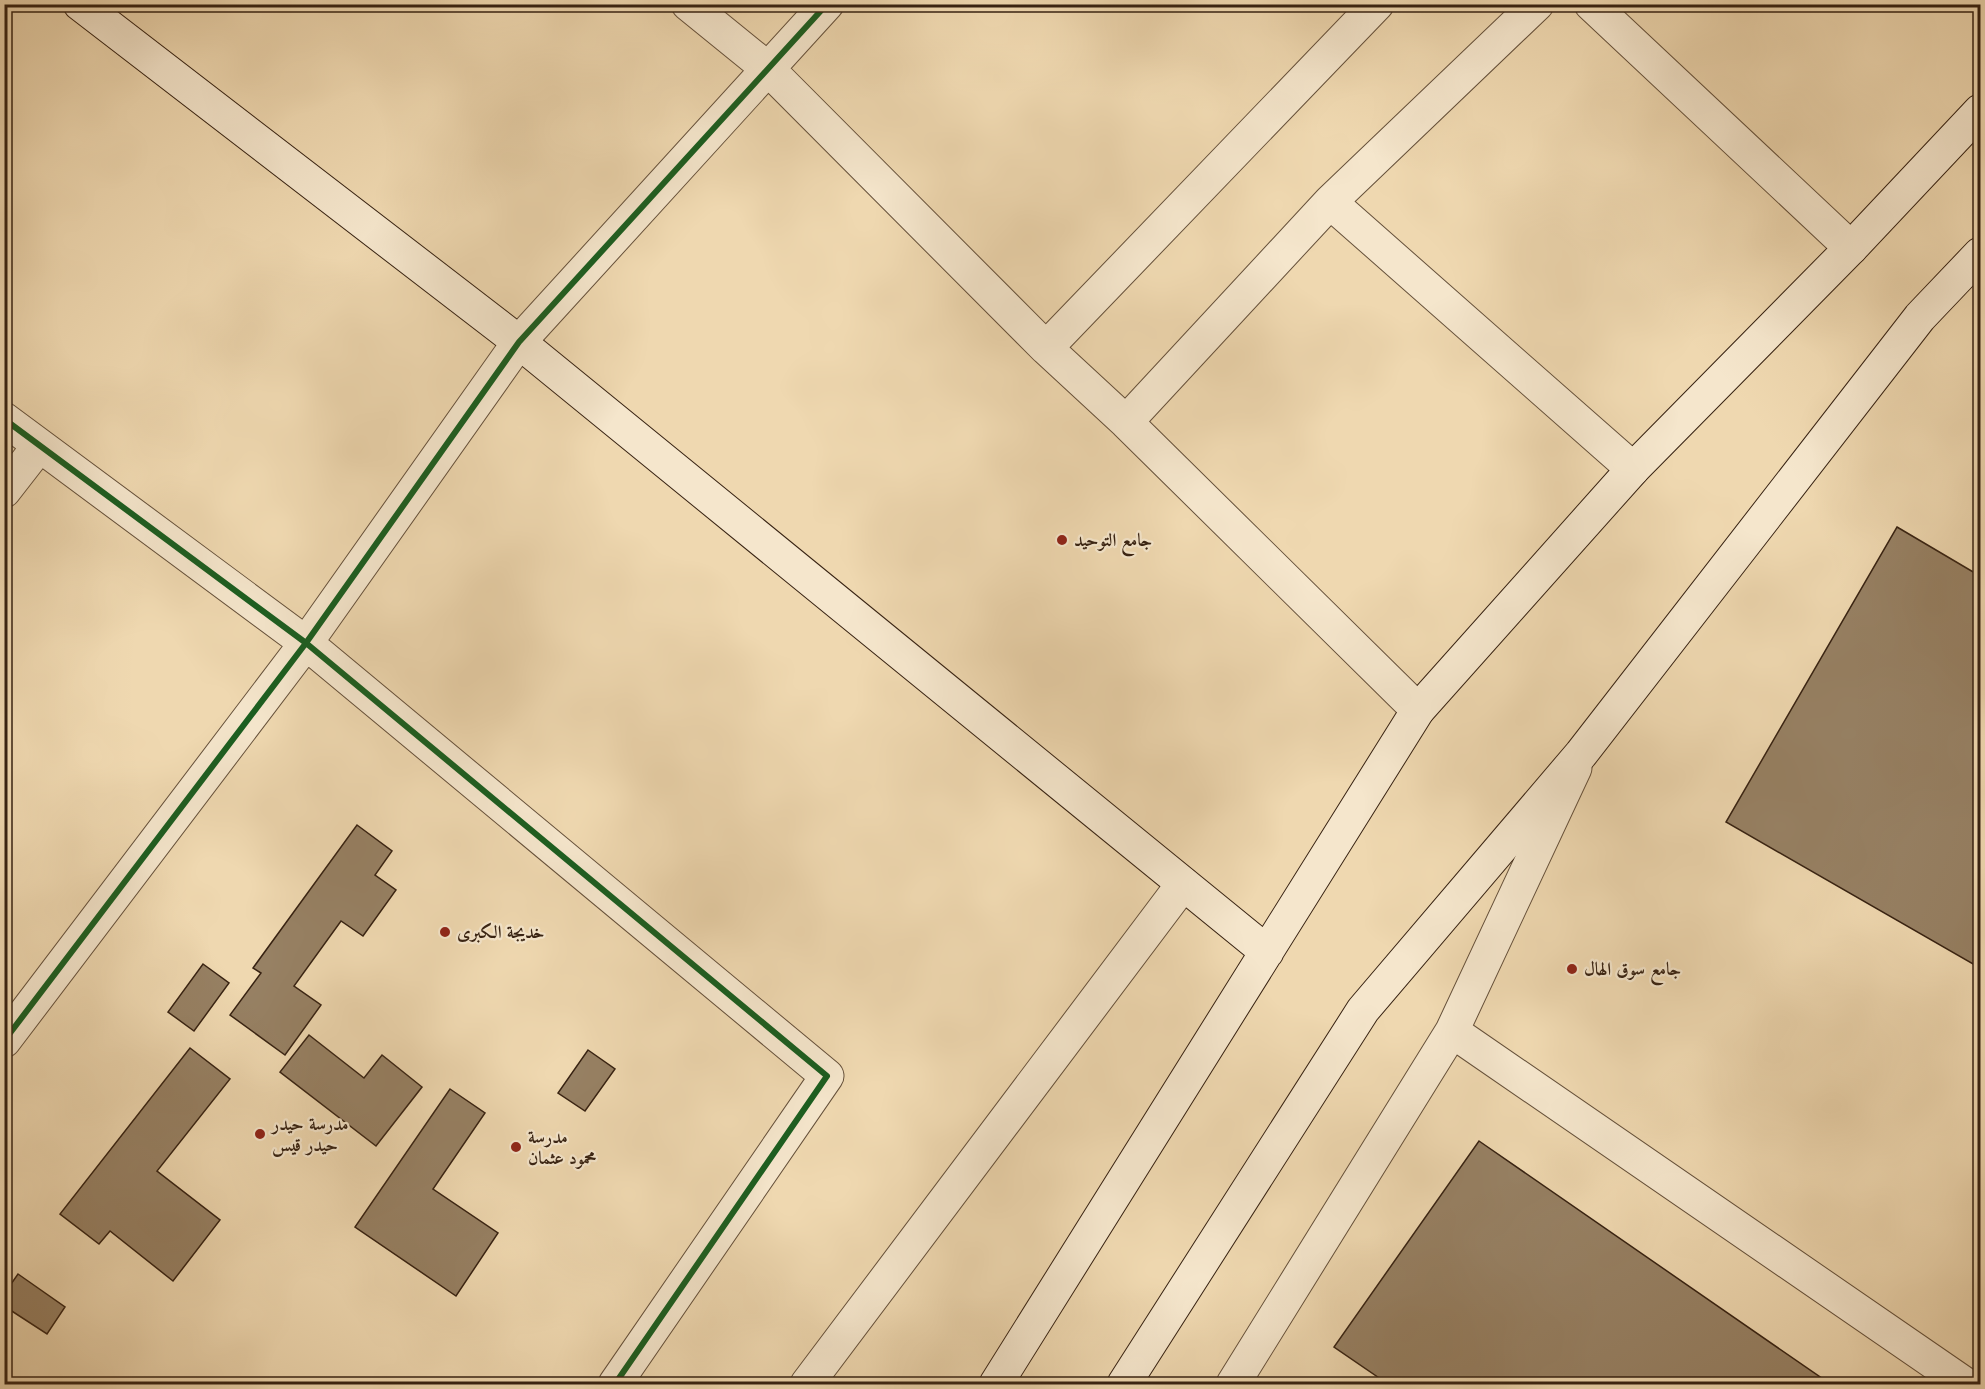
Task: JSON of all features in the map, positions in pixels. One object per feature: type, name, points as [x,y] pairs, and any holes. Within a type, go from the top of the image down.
[{"type":"street","points":[[80,4],[519,342],[1267,952]]},
{"type":"street","points":[[688,4],[768,69],[1046,348],[1126,422],[1418,710]]},
{"type":"street","points":[[4,1041],[306,643],[519,342],[827,4]]},
{"type":"street","points":[[1046,348],[1377,4]]},
{"type":"street","points":[[1126,422],[1330,202],[1537,4]]},
{"type":"street","points":[[1591,4],[1851,248]]},
{"type":"street","points":[[996,1384],[1418,710],[1633,469],[1851,248],[1980,111]]},
{"type":"street","points":[[1330,202],[1633,469]]},
{"type":"street","points":[[1124,1384],[1363,1010],[1581,754],[1920,317],[1980,254]]},
{"type":"street","points":[[4,419],[306,643],[828,1076],[615,1384]]},
{"type":"street","points":[[4,491],[39,446]]},
{"type":"street","points":[[1233,1384],[1452,1031],[1581,754]]},
{"type":"street","points":[[807,1384],[1183,884]]},
{"type":"street","points":[[1452,1031],[1965,1384]]},
{"type":"building","points":[[1897,527],[1980,576],[1980,968],[1726,822]]},
{"type":"building","points":[[357,825],[392,851],[375,875],[396,890],[363,936],[341,921],[294,986],[321,1005],[285,1055],[230,1015],[261,973],[253,968]]},
{"type":"building","points":[[203,964],[229,983],[194,1031],[168,1012]]},
{"type":"building","points":[[309,1035],[364,1078],[382,1055],[422,1087],[376,1146],[280,1072]]},
{"type":"building","points":[[190,1048],[230,1079],[157,1171],[220,1220],[173,1281],[110,1231],[99,1244],[60,1214]]},
{"type":"building","points":[[588,1050],[615,1069],[585,1111],[558,1093]]},
{"type":"building","points":[[450,1089],[485,1113],[433,1189],[498,1233],[456,1296],[355,1227]]},
{"type":"building","points":[[1479,1141],[1823,1379],[1819,1384],[1388,1384],[1334,1347]]},
{"type":"building","points":[[18,1274],[65,1307],[47,1334],[4,1306],[4,1294]]},
{"type":"cycle path","points":[[4,1041],[306,643],[519,342],[827,4]]},
{"type":"cycle path","points":[[4,419],[306,643],[827,1076],[615,1384]]},
{"type":"place","name":"جامع التوحيد","points":[[1062,540]]},
{"type":"place","name":"خديجة الكبرى","points":[[445,932]]},
{"type":"place","name":"جامع سوق الهال","points":[[1572,969]]},
{"type":"place","name":"مدرسة حيدر حيدر قيس","points":[[260,1134]]},
{"type":"place","name":"مدرسة محمود عثمان","points":[[516,1147]]}]
